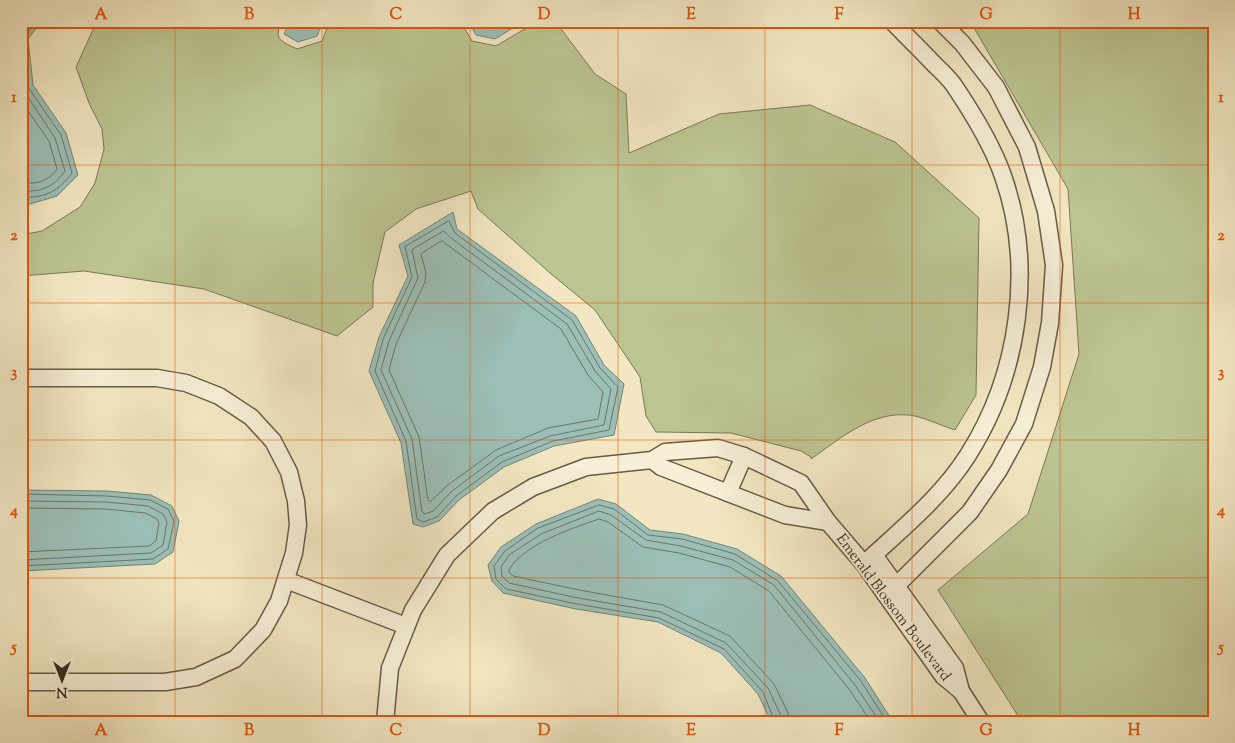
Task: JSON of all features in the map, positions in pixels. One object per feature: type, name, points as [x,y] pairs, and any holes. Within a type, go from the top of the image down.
[{"type":"street","points":[[869,560],[937,495],[968,456],[994,407],[1013,346],[1020,288],[1016,231],[1003,176],[981,129],[951,82],[892,21]]},
{"type":"street","points":[[890,590],[970,512],[1000,470],[1024,424],[1042,367],[1050,323],[1054,265],[1046,211],[1028,147],[996,87],[962,44],[940,21]]},
{"type":"street","points":[[21,378],[157,378],[186,383],[219,396],[251,417],[273,442],[288,472],[296,501],[298,525],[294,553],[279,601],[262,630],[234,659],[196,677],[165,682],[21,682]]},
{"type":"street","name":"Emerald Blossom Boulevard","points":[[385,722],[390,668],[413,610],[447,555],[493,511],[533,487],[586,467],[652,460],[665,452],[718,448],[744,456],[801,483],[828,522],[869,560],[890,590],[943,676],[962,691],[981,722]]},
{"type":"street","points":[[728,492],[744,456]]},
{"type":"street","name":"Emerald Blossom Boulevard","points":[[652,460],[661,467],[785,515],[828,522]]},
{"type":"street","points":[[286,580],[406,626]]},
{"type":"green space","points":[[97,21],[282,21],[278,32],[280,39],[297,49],[322,41],[330,21],[460,21],[472,41],[496,46],[535,23],[555,21],[595,74],[626,94],[629,153],[719,114],[810,105],[895,142],[979,218],[976,395],[955,430],[915,416],[886,416],[859,427],[811,459],[811,457],[801,451],[731,433],[656,432],[646,416],[640,377],[595,310],[478,209],[471,191],[416,209],[385,232],[373,283],[373,307],[337,336],[204,289],[84,271],[21,276],[21,235],[42,231],[80,207],[95,183],[104,149],[102,129],[89,103],[76,67]]},
{"type":"green space","points":[[970,21],[1214,21],[1214,722],[1022,722],[938,590],[1028,514],[1079,354],[1068,189]]},
{"type":"water","points":[[21,21],[42,21],[28,39],[33,85],[66,133],[78,175],[57,196],[30,204],[21,201]]},
{"type":"water","points":[[290,21],[323,21],[317,36],[298,42],[284,34]]},
{"type":"water","points":[[468,21],[524,21],[495,39],[476,35]]},
{"type":"water","points":[[453,212],[457,229],[576,316],[604,365],[624,384],[614,435],[554,446],[504,467],[459,500],[439,521],[423,527],[413,524],[401,443],[369,371],[379,337],[408,276],[399,245]]},
{"type":"water","points":[[21,490],[107,491],[151,495],[172,506],[179,521],[173,552],[155,564],[21,571]]},
{"type":"water","points":[[598,499],[616,504],[650,530],[683,534],[737,549],[781,576],[865,678],[893,722],[771,722],[758,694],[721,653],[658,622],[576,609],[503,593],[492,581],[488,565],[501,547],[536,524]]}]
